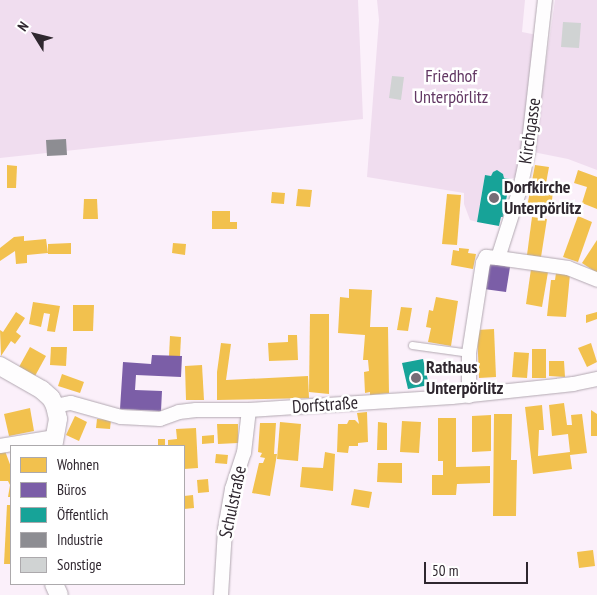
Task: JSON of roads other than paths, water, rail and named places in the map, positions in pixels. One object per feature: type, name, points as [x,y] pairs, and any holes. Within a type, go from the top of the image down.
[{"type":"street","name":"Kirchgasse","points":[[498,258],[520,189],[528,151],[546,0]]},
{"type":"street","points":[[469,396],[468,353],[483,263],[486,257],[568,268],[597,280]]},
{"type":"street","points":[[0,366],[42,390],[56,406],[58,419],[54,442],[14,445]]},
{"type":"street","name":"Dorfstraße","points":[[56,406],[70,402],[121,417],[160,419],[179,412],[196,410],[249,410],[469,396],[573,384],[597,379]]},
{"type":"street","name":"Schulstraße","points":[[221,595],[225,529],[232,489],[244,453],[249,410]]},
{"type":"lane","points":[[412,345],[468,353]]},
{"type":"place","name":"Dorfkirche Unterpörlitz","points":[[494,198]]},
{"type":"place","name":"Rathaus Unterpörlitz","points":[[416,378]]},
{"type":"park label","name":"Friedhof Unterpörlitz","points":[[451,87]]}]
